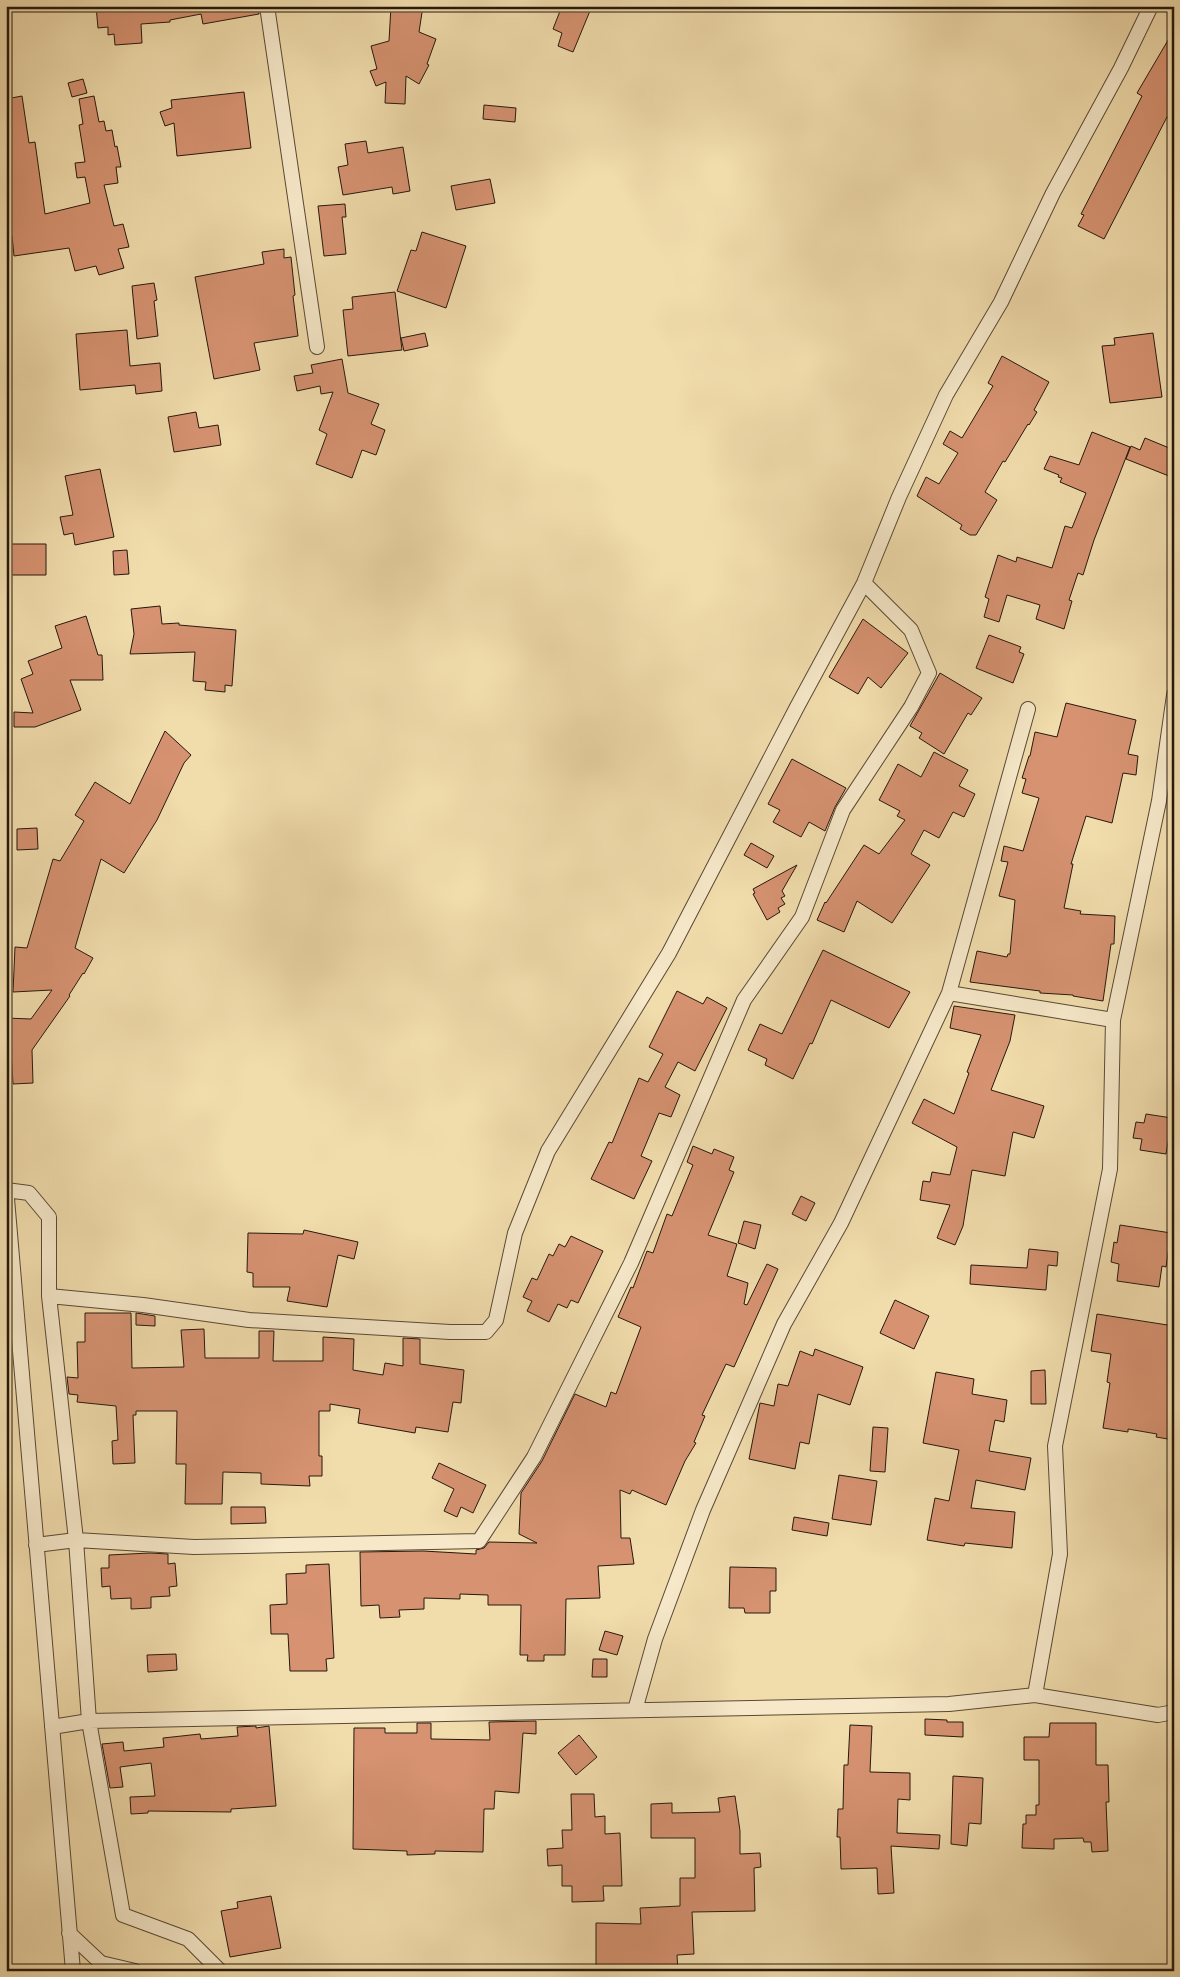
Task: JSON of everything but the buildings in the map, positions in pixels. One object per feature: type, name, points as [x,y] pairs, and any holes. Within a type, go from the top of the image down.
[{"type":"street","points":[[267,6],[316,347]]},
{"type":"street","points":[[49,1296],[143,1305],[248,1320],[450,1332],[486,1332],[496,1320],[515,1233],[548,1151],[669,952],[864,583],[899,497],[946,395],[1002,302],[1053,193],[1121,68],[1151,6]]},
{"type":"street","points":[[36,1545],[76,1540],[194,1547],[479,1541],[534,1457],[631,1263],[744,1000],[802,917],[843,810],[911,707],[928,674],[911,630],[864,583]]},
{"type":"street","points":[[1034,1695],[1060,1554],[1055,1446],[1110,1170],[1113,1020],[1159,801],[1174,695]]},
{"type":"street","points":[[635,1710],[655,1639],[703,1510],[784,1324],[841,1223],[949,993],[1028,709]]},
{"type":"street","points":[[949,993],[1113,1020]]},
{"type":"street","points":[[73,1971],[6,1188],[30,1193],[49,1217],[49,1296],[76,1540],[89,1721],[123,1916],[188,1939],[220,1971]]},
{"type":"street","points":[[52,1727],[89,1721],[949,1704],[1034,1695],[1158,1715],[1174,1712]]},
{"type":"street","points":[[70,1933],[101,1963],[135,1971]]}]
